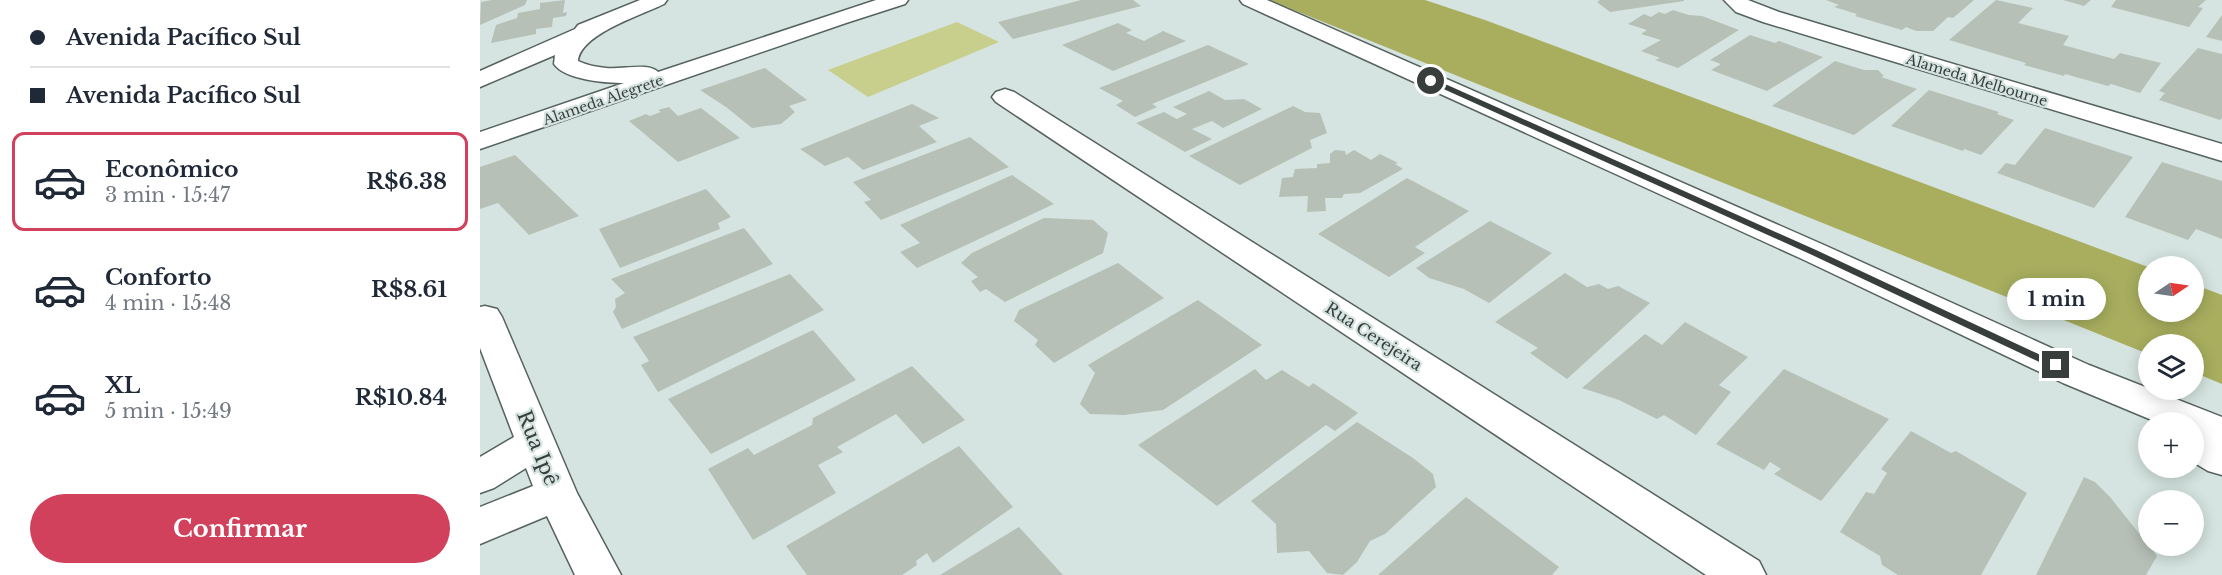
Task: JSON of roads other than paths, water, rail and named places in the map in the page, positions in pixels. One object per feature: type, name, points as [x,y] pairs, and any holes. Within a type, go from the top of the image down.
[{"type":"street","points":[[839,9],[869,0]]},
{"type":"street","name":"Alameda Alegrete","points":[[480,141],[724,57],[839,9],[898,0]]},
{"type":"street","points":[[1250,0],[1824,257],[2160,412]]},
{"type":"street","name":"Alameda Melbourne","points":[[1734,0],[1744,7],[1771,17],[2222,153]]},
{"type":"street","name":"Alameda Alegrete","points":[[480,80],[652,1]]},
{"type":"street","name":"Alameda Alegrete","points":[[586,30],[567,53],[566,64],[586,73],[618,76],[642,75],[724,57]]},
{"type":"street","name":"Rua Cerejeira","points":[[1005,97],[1743,575]]},
{"type":"street","name":"Rua Ipê","points":[[485,316],[557,494],[598,575]]},
{"type":"street","points":[[2076,374],[2140,412]]},
{"type":"street","points":[[2076,374],[2151,412]]},
{"type":"street","points":[[2076,374],[2222,433]]},
{"type":"street","points":[[2204,432],[2222,440]]},
{"type":"street","points":[[2204,439],[2222,448]]},
{"type":"street","points":[[480,477],[536,443]]},
{"type":"street","points":[[2204,449],[2222,460]]},
{"type":"street","points":[[480,526],[557,494]]}]
